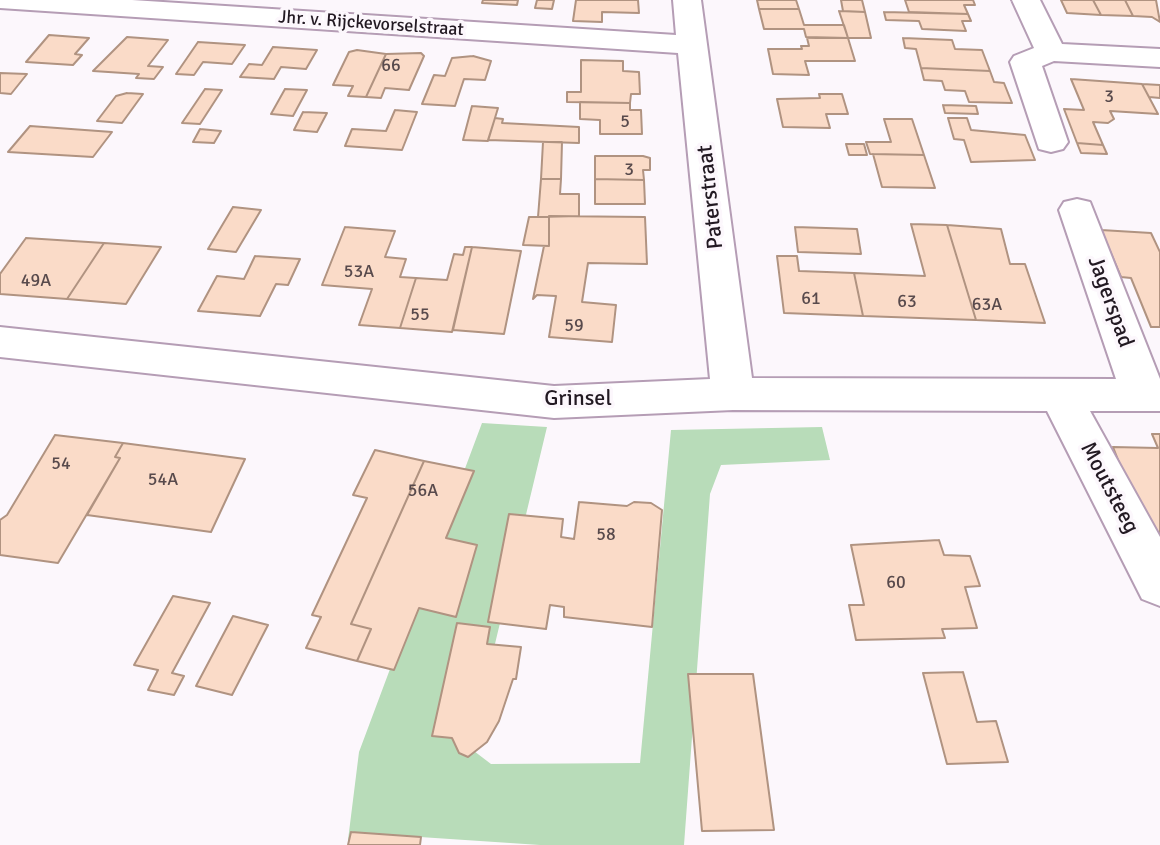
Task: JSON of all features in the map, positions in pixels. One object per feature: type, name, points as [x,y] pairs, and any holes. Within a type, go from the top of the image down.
[{"type":"street","name":"Jhr. v. Rijckevorselstraat","points":[[0,0],[695,45]]},
{"type":"street","name":"Paterstraat","points":[[687,0],[695,45],[733,394]]},
{"type":"street","points":[[1026,0],[1051,52]]},
{"type":"street","points":[[1051,142],[1025,62],[1051,52],[1160,58]]},
{"type":"street","name":"Jagerspad","points":[[1077,210],[1152,394]]},
{"type":"street","name":"Grinsel","points":[[0,342],[554,402],[733,394],[1152,394]]},
{"type":"street","name":"Moutsteeg","points":[[1059,393],[1160,584]]},
{"type":"green space","points":[[482,423],[547,427],[470,748],[491,764],[640,763],[671,430],[822,427],[830,460],[721,465],[710,494],[684,845],[540,845],[375,834],[363,845],[348,840],[359,752]]},
{"type":"building","points":[[483,0],[518,0],[517,5],[482,3]]},
{"type":"building","points":[[537,0],[554,0],[552,9],[535,8]]},
{"type":"building","points":[[576,0],[638,0],[639,13],[602,12],[602,22],[573,21]]},
{"type":"building","points":[[757,0],[796,0],[799,9],[759,9]]},
{"type":"building","points":[[841,0],[862,0],[865,12],[843,11]]},
{"type":"building","points":[[905,0],[973,0],[975,5],[964,5],[968,14],[909,12]]},
{"type":"building","points":[[1061,0],[1093,0],[1101,15],[1067,13]]},
{"type":"building","points":[[1093,0],[1125,0],[1133,16],[1101,15]]},
{"type":"building","points":[[1125,0],[1156,0],[1160,22],[1152,17],[1133,16]]},
{"type":"building","points":[[759,9],[799,9],[804,25],[844,25],[848,38],[806,37],[804,29],[764,29]]},
{"type":"building","points":[[839,11],[865,12],[871,38],[848,38]]},
{"type":"building","points":[[884,12],[968,14],[971,21],[962,21],[966,31],[922,29],[919,21],[886,20]]},
{"type":"building","points":[[49,35],[89,38],[75,54],[82,55],[73,65],[26,62]]},
{"type":"building","points":[[127,37],[168,40],[148,66],[163,67],[154,79],[136,78],[139,74],[93,71]]},
{"type":"building","points":[[807,38],[848,38],[855,61],[805,61],[809,75],[773,74],[768,49],[802,49],[801,46],[809,46]]},
{"type":"building","points":[[903,38],[952,40],[955,49],[982,50],[990,71],[921,68],[916,49],[905,48]]},
{"type":"building","points":[[198,42],[245,45],[232,64],[203,62],[194,75],[176,74]]},
{"type":"building","points":[[273,47],[317,50],[306,69],[281,67],[274,79],[240,77],[249,64],[262,65]]},
{"type":"building","points":[[357,50],[386,54],[366,97],[348,96],[353,86],[333,85],[349,52]]},
{"type":"building","points":[[421,53],[424,56],[409,90],[385,88],[381,98],[366,97],[386,54]]},
{"type":"building","points":[[473,56],[491,61],[485,80],[464,79],[455,106],[422,104],[434,75],[445,76],[452,58]]},
{"type":"building","points":[[581,60],[623,61],[623,71],[639,72],[640,94],[631,94],[630,103],[567,102],[567,92],[581,92]]},
{"type":"building","points":[[921,68],[990,71],[994,82],[1004,83],[1012,103],[969,102],[965,91],[945,90],[942,81],[924,80]]},
{"type":"building","points":[[0,73],[27,74],[11,94],[0,93]]},
{"type":"building","points":[[1071,79],[1142,84],[1158,114],[1110,111],[1114,119],[1108,123],[1093,122],[1103,145],[1077,143],[1064,109],[1084,110]]},
{"type":"building","points":[[1142,84],[1160,85],[1160,98],[1149,97]]},
{"type":"building","points":[[205,89],[222,90],[200,124],[182,123]]},
{"type":"building","points":[[285,89],[307,90],[293,116],[271,114]]},
{"type":"building","points":[[143,94],[122,123],[97,121],[116,96]]},
{"type":"building","points":[[819,94],[842,94],[848,114],[826,114],[830,128],[783,127],[777,99],[820,98]]},
{"type":"building","points":[[580,102],[630,103],[630,110],[641,110],[642,134],[600,134],[600,120],[580,119]]},
{"type":"building","points":[[943,105],[976,106],[978,114],[945,113]]},
{"type":"building","points":[[472,106],[498,108],[488,141],[463,140]]},
{"type":"building","points":[[395,110],[417,112],[402,150],[345,146],[352,129],[386,131]]},
{"type":"building","points":[[303,112],[327,113],[317,132],[294,130]]},
{"type":"building","points":[[495,118],[503,119],[502,123],[579,127],[579,143],[488,140]]},
{"type":"building","points":[[948,118],[967,118],[971,130],[1025,135],[1035,160],[971,162],[964,140],[954,139]]},
{"type":"building","points":[[884,119],[912,119],[924,155],[870,154],[866,142],[891,142]]},
{"type":"building","points":[[30,126],[112,132],[93,157],[8,152]]},
{"type":"building","points":[[200,129],[221,131],[214,143],[193,142]]},
{"type":"building","points":[[543,142],[562,142],[561,179],[541,179]]},
{"type":"building","points":[[1077,143],[1103,145],[1107,154],[1081,153]]},
{"type":"building","points":[[846,144],[864,144],[867,155],[849,155]]},
{"type":"building","points":[[873,154],[924,155],[935,188],[882,187]]},
{"type":"building","points":[[595,156],[643,156],[650,158],[650,170],[643,170],[644,180],[595,179]]},
{"type":"building","points":[[541,179],[561,179],[560,194],[579,194],[579,216],[538,217]]},
{"type":"building","points":[[595,179],[644,180],[645,204],[595,204]]},
{"type":"building","points":[[233,207],[261,210],[236,252],[208,249]]},
{"type":"building","points":[[549,216],[645,217],[647,264],[588,263],[582,302],[616,305],[612,342],[549,337],[556,296],[537,295],[533,299],[544,246],[549,246]]},
{"type":"building","points":[[529,217],[549,217],[549,246],[523,245]]},
{"type":"building","points":[[911,224],[947,225],[976,320],[863,316],[854,273],[925,276]]},
{"type":"building","points":[[947,225],[1001,229],[1010,264],[1025,264],[1045,323],[976,320]]},
{"type":"building","points":[[345,227],[395,231],[385,257],[406,259],[400,277],[416,278],[400,328],[359,325],[372,289],[322,285]]},
{"type":"building","points":[[795,227],[857,229],[861,254],[798,252]]},
{"type":"building","points":[[1101,230],[1151,233],[1160,252],[1160,327],[1151,327],[1131,278],[1121,277]]},
{"type":"building","points":[[26,238],[104,243],[67,299],[0,294],[0,274]]},
{"type":"building","points":[[104,243],[161,247],[126,304],[67,299]]},
{"type":"building","points":[[465,247],[472,247],[452,332],[400,328],[416,278],[447,280],[454,254],[463,255]]},
{"type":"building","points":[[472,247],[521,251],[504,334],[453,330]]},
{"type":"building","points":[[255,256],[300,259],[288,285],[276,284],[260,316],[198,311],[217,276],[244,279]]},
{"type":"building","points":[[777,256],[797,256],[799,271],[854,273],[863,316],[784,313]]},
{"type":"building","points":[[1152,434],[1160,434],[1160,539],[1149,539],[1113,447],[1158,448]]},
{"type":"building","points":[[55,435],[123,443],[115,457],[120,458],[58,563],[0,555],[0,520],[7,515]]},
{"type":"building","points":[[123,443],[245,459],[211,532],[87,515],[120,458],[115,457]]},
{"type":"building","points":[[375,450],[424,461],[351,624],[371,629],[357,661],[306,648],[321,617],[312,615],[367,498],[353,495]]},
{"type":"building","points":[[424,461],[474,471],[446,538],[477,545],[456,617],[419,608],[394,670],[357,661],[371,629],[351,624]]},
{"type":"building","points":[[579,502],[627,506],[634,502],[651,503],[662,510],[652,627],[564,617],[564,607],[550,605],[546,629],[488,622],[509,514],[563,519],[561,537],[574,539]]},
{"type":"building","points":[[939,540],[944,555],[970,556],[980,586],[965,587],[977,628],[942,629],[945,638],[856,640],[849,605],[864,605],[851,545]]},
{"type":"building","points":[[173,596],[210,603],[172,673],[184,676],[174,695],[148,690],[158,670],[134,665]]},
{"type":"building","points":[[233,616],[268,625],[232,695],[196,686]]},
{"type":"building","points":[[457,623],[490,627],[487,644],[521,647],[516,679],[513,679],[499,721],[487,742],[468,757],[459,753],[452,738],[432,736]]},
{"type":"building","points":[[963,672],[977,722],[996,721],[1008,762],[947,764],[923,673]]},
{"type":"building","points":[[688,674],[753,674],[774,830],[702,831]]},
{"type":"building","points":[[351,832],[421,837],[420,845],[348,845]]}]
